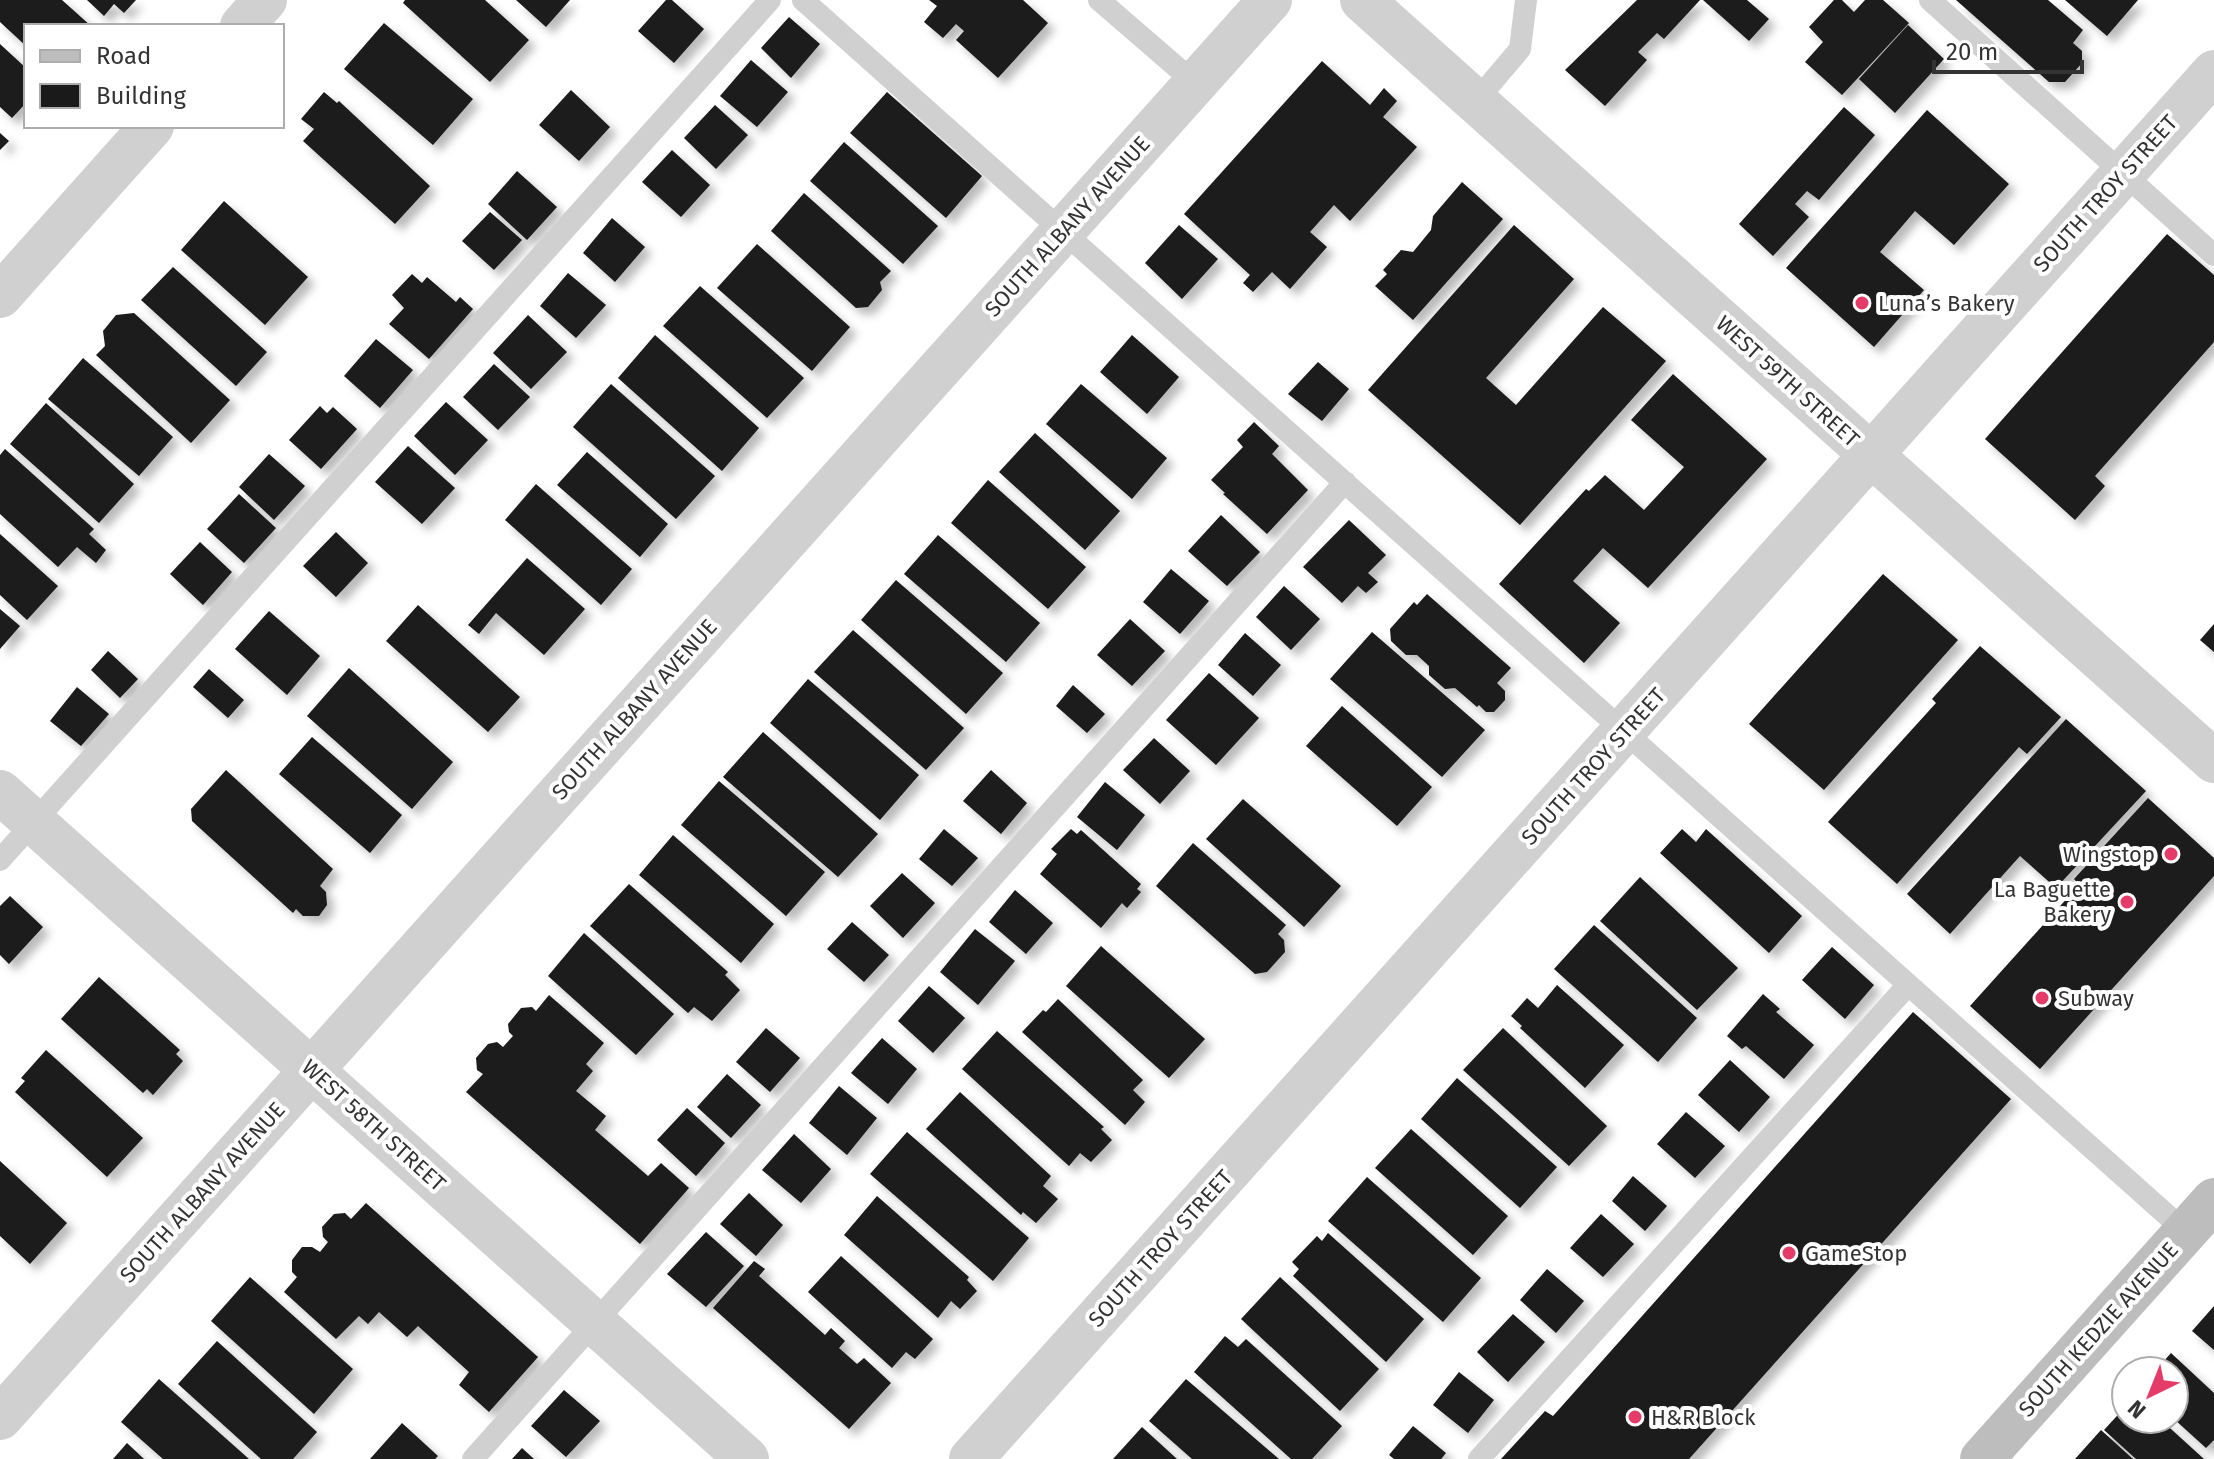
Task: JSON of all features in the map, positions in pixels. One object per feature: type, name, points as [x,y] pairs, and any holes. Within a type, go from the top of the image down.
[{"type":"main road","name":"SOUTH KEDZIE AVENUE","points":[[1982,1459],[2200,1216]]},
{"type":"street","points":[[244,24],[265,0]]},
{"type":"street","name":"SOUTH ALBANY AVENUE","points":[[0,1418],[1270,0]]},
{"type":"street","name":"WEST 59TH STREET","points":[[1362,0],[2214,761]]},
{"type":"street","name":"SOUTH TROY STREET","points":[[971,1459],[2214,72]]},
{"type":"street","points":[[0,296],[150,128]]},
{"type":"street","name":"WEST 58TH STREET","points":[[0,792],[747,1459]]},
{"type":"lane","points":[[0,860],[770,0]]},
{"type":"lane","points":[[803,0],[1908,985],[2200,1216]]},
{"type":"lane","points":[[1099,0],[1195,83]]},
{"type":"lane","points":[[1476,101],[1520,49],[1526,0]]},
{"type":"lane","points":[[1930,0],[2214,255]]},
{"type":"lane","points":[[473,1459],[1345,482]]},
{"type":"lane","points":[[1479,1459],[1908,985]]},
{"type":"building","points":[[0,0],[62,0],[89,24],[24,24],[24,44],[0,22]]},
{"type":"building","points":[[87,0],[136,0],[124,13],[114,4],[104,16]]},
{"type":"building","points":[[405,0],[485,0],[529,40],[490,82],[403,3]]},
{"type":"building","points":[[516,0],[570,0],[546,27]]},
{"type":"building","points":[[666,0],[672,0],[704,29],[674,63],[638,31]]},
{"type":"building","points":[[929,0],[1023,0],[1048,23],[998,78],[956,40],[964,31],[956,24],[943,38],[924,22],[937,6]]},
{"type":"building","points":[[1637,0],[1700,0],[1664,39],[1657,33],[1638,52],[1647,60],[1605,106],[1565,70]]},
{"type":"building","points":[[1703,0],[1747,0],[1769,19],[1749,41]]},
{"type":"building","points":[[1834,0],[1842,0],[1854,12],[1865,0],[1883,0],[1909,23],[1842,95],[1805,62],[1823,42],[1809,27]]},
{"type":"building","points":[[1956,0],[2048,0],[2083,30],[2073,43],[2082,51],[2082,63],[2065,82],[2049,82]]},
{"type":"building","points":[[2065,0],[2138,0],[2107,36]]},
{"type":"building","points":[[789,17],[820,44],[791,78],[761,48]]},
{"type":"building","points":[[384,23],[473,99],[433,145],[344,69]]},
{"type":"building","points":[[1908,25],[1944,59],[1895,113],[1859,79]]},
{"type":"building","points":[[0,44],[24,66],[24,105],[12,118],[0,107]]},
{"type":"building","points":[[751,60],[788,92],[757,127],[720,96]]},
{"type":"building","points":[[1322,61],[1370,105],[1384,88],[1397,101],[1383,117],[1417,147],[1350,221],[1334,205],[1310,232],[1327,247],[1290,289],[1272,272],[1253,292],[1243,283],[1250,275],[1184,214]]},
{"type":"building","points":[[571,90],[610,127],[579,161],[539,125]]},
{"type":"building","points":[[324,92],[337,103],[339,101],[430,186],[395,224],[303,141],[314,129],[301,119]]},
{"type":"building","points":[[887,92],[982,176],[946,218],[850,133]]},
{"type":"building","points":[[715,105],[748,135],[716,169],[684,138]]},
{"type":"building","points":[[1844,107],[1875,135],[1819,200],[1807,191],[1795,204],[1809,217],[1773,256],[1739,224]]},
{"type":"building","points":[[1927,110],[2009,184],[1954,245],[1915,211],[1880,252],[1924,290],[1874,347],[1786,268]]},
{"type":"building","points":[[0,133],[9,141],[0,150]]},
{"type":"building","points":[[844,142],[938,226],[903,264],[810,181]]},
{"type":"building","points":[[672,150],[710,185],[681,217],[642,182]]},
{"type":"building","points":[[517,171],[557,207],[527,240],[488,204]]},
{"type":"building","points":[[1462,182],[1503,219],[1413,320],[1375,286],[1387,274],[1383,270],[1401,250],[1413,252],[1431,230],[1433,216]]},
{"type":"building","points":[[804,193],[891,271],[880,282],[882,290],[868,307],[856,308],[771,231]]},
{"type":"building","points":[[224,201],[308,277],[265,325],[181,250]]},
{"type":"building","points":[[490,212],[522,240],[494,270],[462,241]]},
{"type":"building","points":[[612,218],[645,247],[615,282],[583,253]]},
{"type":"building","points":[[1179,225],[1218,259],[1182,299],[1145,263]]},
{"type":"building","points":[[1514,225],[1574,279],[1486,378],[1516,405],[1603,307],[1666,361],[1520,525],[1368,390]]},
{"type":"building","points":[[2167,234],[2214,275],[2214,342],[2095,476],[2105,486],[2075,520],[1985,439]]},
{"type":"building","points":[[757,244],[850,327],[812,371],[717,288]]},
{"type":"building","points":[[173,267],[267,352],[236,386],[141,300]]},
{"type":"building","points":[[568,273],[606,305],[576,338],[540,306]]},
{"type":"building","points":[[412,274],[422,283],[427,277],[456,302],[460,297],[473,309],[429,359],[389,324],[404,308],[392,295]]},
{"type":"building","points":[[700,286],[804,378],[767,418],[663,326]]},
{"type":"building","points":[[134,313],[230,400],[191,443],[96,355],[105,346],[103,331],[116,315]]},
{"type":"building","points":[[528,315],[567,352],[531,389],[493,353]]},
{"type":"building","points":[[655,335],[759,428],[722,471],[618,378]]},
{"type":"building","points":[[1132,335],[1179,377],[1147,414],[1100,372]]},
{"type":"building","points":[[376,339],[413,370],[380,408],[344,376]]},
{"type":"building","points":[[83,358],[173,437],[139,476],[48,399]]},
{"type":"building","points":[[1318,362],[1349,389],[1322,421],[1288,394]]},
{"type":"building","points":[[494,364],[530,397],[498,430],[463,397]]},
{"type":"building","points":[[1673,374],[1767,459],[1648,588],[1603,548],[1573,581],[1620,623],[1584,663],[1499,584],[1586,489],[1589,491],[1605,475],[1644,510],[1684,467],[1631,420]]},
{"type":"building","points":[[611,384],[715,476],[676,519],[573,427]]},
{"type":"building","points":[[1081,384],[1167,458],[1132,499],[1046,424]]},
{"type":"building","points":[[446,402],[488,440],[455,475],[414,436]]},
{"type":"building","points":[[46,403],[134,484],[99,523],[10,444]]},
{"type":"building","points":[[320,406],[327,413],[333,407],[357,429],[321,469],[289,440]]},
{"type":"building","points":[[1254,422],[1279,446],[1272,454],[1308,490],[1267,534],[1211,480],[1243,447],[1237,440]]},
{"type":"building","points":[[1035,433],[1120,511],[1085,550],[999,472]]},
{"type":"building","points":[[408,446],[455,488],[422,524],[375,482]]},
{"type":"building","points":[[5,449],[94,529],[89,534],[106,550],[96,563],[77,547],[58,567],[0,514],[0,455]]},
{"type":"building","points":[[587,452],[668,524],[640,557],[557,485]]},
{"type":"building","points":[[269,454],[305,486],[274,520],[239,487]]},
{"type":"building","points":[[988,480],[1086,567],[1048,609],[951,523]]},
{"type":"building","points":[[536,484],[632,569],[601,605],[505,520]]},
{"type":"building","points":[[239,494],[276,528],[244,563],[207,529]]},
{"type":"building","points":[[1221,515],[1260,552],[1227,586],[1188,551]]},
{"type":"building","points":[[1349,520],[1386,555],[1368,573],[1378,582],[1366,593],[1358,586],[1342,603],[1303,567]]},
{"type":"building","points":[[336,532],[368,563],[336,597],[303,566]]},
{"type":"building","points":[[0,534],[58,586],[27,620],[0,595]]},
{"type":"building","points":[[938,535],[1040,623],[1006,662],[904,574]]},
{"type":"building","points":[[200,542],[232,572],[203,605],[170,574]]},
{"type":"building","points":[[527,558],[585,609],[544,655],[496,613],[479,634],[468,625]]},
{"type":"building","points":[[1171,569],[1209,601],[1180,634],[1143,602]]},
{"type":"building","points":[[1883,574],[1958,640],[1824,790],[1749,724]]},
{"type":"building","points":[[896,580],[1003,673],[966,714],[861,620]]},
{"type":"building","points":[[1284,586],[1320,619],[1291,650],[1256,617]]},
{"type":"building","points":[[1427,594],[1511,668],[1497,683],[1505,691],[1505,700],[1494,712],[1486,712],[1479,705],[1477,707],[1455,688],[1445,689],[1429,675],[1429,666],[1417,655],[1406,655],[1391,641],[1390,629],[1414,602],[1417,605]]},
{"type":"building","points":[[418,605],[520,697],[488,732],[386,641]]},
{"type":"building","points":[[0,609],[20,626],[0,649]]},
{"type":"building","points":[[269,611],[320,656],[287,695],[235,649]]},
{"type":"building","points":[[1130,619],[1165,651],[1132,686],[1097,655]]},
{"type":"building","points":[[2214,624],[2214,652],[2200,640]]},
{"type":"building","points":[[853,630],[964,728],[926,770],[814,672]]},
{"type":"building","points":[[1372,632],[1485,730],[1442,777],[1330,679]]},
{"type":"building","points":[[1245,633],[1281,665],[1253,696],[1218,665]]},
{"type":"building","points":[[1980,646],[2061,717],[2027,754],[2019,747],[1897,884],[1828,822],[1936,703],[1932,699]]},
{"type":"building","points":[[108,651],[138,679],[120,698],[91,670]]},
{"type":"building","points":[[349,668],[453,762],[412,809],[307,716]]},
{"type":"building","points":[[209,669],[244,700],[228,718],[193,687]]},
{"type":"building","points":[[1209,673],[1259,718],[1216,765],[1166,720]]},
{"type":"building","points":[[808,679],[919,775],[880,820],[770,723]]},
{"type":"building","points":[[1073,685],[1105,714],[1087,733],[1056,706]]},
{"type":"building","points":[[77,687],[109,714],[81,746],[50,721]]},
{"type":"building","points":[[1342,706],[1432,787],[1397,826],[1306,746]]},
{"type":"building","points":[[2066,719],[2146,791],[2056,888],[2020,856],[1950,934],[1907,894]]},
{"type":"building","points":[[763,732],[878,834],[838,877],[723,777]]},
{"type":"building","points":[[312,737],[402,815],[370,853],[279,774]]},
{"type":"building","points":[[1154,738],[1190,771],[1160,804],[1123,770]]},
{"type":"building","points":[[226,770],[333,869],[320,886],[326,892],[327,905],[319,916],[303,916],[296,909],[293,913],[192,821],[191,809]]},
{"type":"building","points":[[991,770],[1027,803],[1001,834],[963,801]]},
{"type":"building","points":[[719,781],[825,872],[786,916],[681,825]]},
{"type":"building","points":[[1105,782],[1145,815],[1117,850],[1077,817]]},
{"type":"building","points":[[2148,798],[2214,858],[2214,876],[2040,1069],[1970,1006],[2079,885],[2074,879]]},
{"type":"building","points":[[1243,799],[1341,886],[1304,927],[1206,839]]},
{"type":"building","points":[[944,829],[978,858],[952,886],[919,859]]},
{"type":"building","points":[[1071,829],[1077,834],[1081,830],[1141,884],[1137,889],[1141,892],[1127,908],[1122,903],[1101,928],[1040,874],[1057,854],[1051,849]]},
{"type":"building","points":[[1682,829],[1696,842],[1706,829],[1802,916],[1769,953],[1660,853]]},
{"type":"building","points":[[673,835],[774,924],[741,963],[639,875]]},
{"type":"building","points":[[1193,843],[1286,925],[1278,934],[1284,940],[1285,952],[1267,972],[1255,974],[1156,886]]},
{"type":"building","points":[[902,873],[935,903],[903,938],[870,906]]},
{"type":"building","points":[[1640,877],[1738,968],[1697,1010],[1600,921]]},
{"type":"building","points":[[629,884],[728,972],[725,975],[740,990],[712,1021],[694,1007],[688,1013],[590,926]]},
{"type":"building","points":[[1015,890],[1053,923],[1026,954],[989,922]]},
{"type":"building","points":[[10,896],[43,927],[9,964],[0,955],[0,906]]},
{"type":"building","points":[[852,922],[889,955],[864,982],[827,949]]},
{"type":"building","points":[[1594,925],[1697,1018],[1658,1062],[1554,969]]},
{"type":"building","points":[[975,929],[1015,961],[978,1005],[940,972]]},
{"type":"building","points":[[584,933],[674,1014],[636,1055],[548,976]]},
{"type":"building","points":[[1101,946],[1205,1039],[1169,1078],[1066,986]]},
{"type":"building","points":[[1832,947],[1874,985],[1845,1019],[1802,980]]},
{"type":"building","points":[[99,977],[180,1050],[176,1054],[183,1061],[153,1095],[147,1089],[143,1093],[61,1019]]},
{"type":"building","points":[[1557,985],[1624,1045],[1585,1088],[1511,1016],[1527,998],[1538,1008]]},
{"type":"building","points":[[929,986],[965,1018],[933,1053],[898,1021]]},
{"type":"building","points":[[1763,994],[1780,1009],[1776,1012],[1814,1045],[1784,1079],[1746,1046],[1742,1049],[1727,1036]]},
{"type":"building","points":[[549,995],[604,1043],[586,1064],[593,1071],[576,1091],[606,1116],[595,1130],[648,1176],[661,1163],[689,1188],[640,1244],[466,1092],[483,1074],[477,1070],[476,1058],[488,1044],[497,1042],[503,1047],[513,1036],[508,1024],[521,1008],[532,1007],[536,1011]]},
{"type":"building","points":[[1058,999],[1143,1080],[1133,1090],[1145,1102],[1125,1125],[1022,1032]]},
{"type":"building","points":[[1913,1012],[2011,1099],[1689,1459],[1501,1459],[1545,1411],[1553,1416]]},
{"type":"building","points":[[766,1028],[800,1058],[770,1092],[736,1062]]},
{"type":"building","points":[[1503,1028],[1607,1126],[1569,1166],[1463,1070]]},
{"type":"building","points":[[997,1031],[1104,1127],[1101,1129],[1112,1140],[1091,1162],[1080,1153],[1069,1166],[962,1069]]},
{"type":"building","points":[[882,1038],[917,1069],[888,1104],[851,1073]]},
{"type":"building","points":[[46,1050],[143,1138],[107,1177],[15,1092],[25,1081],[21,1078]]},
{"type":"building","points":[[1730,1060],[1770,1097],[1739,1132],[1698,1095]]},
{"type":"building","points":[[727,1074],[761,1105],[731,1138],[697,1107]]},
{"type":"building","points":[[1457,1078],[1557,1167],[1520,1208],[1421,1119]]},
{"type":"building","points":[[839,1086],[877,1118],[847,1155],[809,1123]]},
{"type":"building","points":[[960,1092],[1051,1176],[1043,1186],[1058,1199],[1036,1223],[1023,1212],[1021,1215],[926,1129]]},
{"type":"building","points":[[687,1108],[725,1143],[696,1176],[657,1140]]},
{"type":"building","points":[[1686,1112],[1725,1146],[1695,1178],[1657,1144]]},
{"type":"building","points":[[1411,1129],[1508,1216],[1473,1255],[1375,1168]]},
{"type":"building","points":[[907,1132],[1029,1238],[993,1281],[870,1174]]},
{"type":"building","points":[[794,1134],[831,1169],[801,1203],[762,1170]]},
{"type":"building","points":[[0,1161],[67,1223],[30,1264],[0,1236]]},
{"type":"building","points":[[1633,1176],[1667,1206],[1645,1231],[1612,1201]]},
{"type":"building","points":[[1367,1177],[1481,1278],[1443,1322],[1328,1221]]},
{"type":"building","points":[[749,1193],[783,1225],[756,1256],[720,1224]]},
{"type":"building","points":[[877,1196],[969,1277],[967,1280],[977,1291],[960,1309],[951,1301],[938,1318],[844,1235]]},
{"type":"building","points":[[366,1203],[538,1357],[489,1412],[459,1385],[469,1372],[418,1326],[407,1337],[379,1312],[368,1324],[359,1316],[336,1339],[284,1292],[297,1277],[292,1272],[292,1260],[302,1247],[312,1247],[320,1252],[328,1242],[323,1237],[322,1227],[334,1214],[345,1213],[351,1219]]},
{"type":"building","points":[[1601,1214],[1634,1244],[1603,1277],[1570,1248]]},
{"type":"building","points":[[706,1232],[744,1266],[706,1307],[667,1274]]},
{"type":"building","points":[[1328,1233],[1424,1319],[1386,1362],[1293,1276],[1299,1269],[1292,1262],[1317,1236],[1322,1241]]},
{"type":"building","points":[[841,1256],[933,1339],[915,1359],[906,1352],[892,1368],[808,1292]]},
{"type":"building","points":[[754,1261],[765,1269],[759,1276],[825,1335],[831,1328],[845,1341],[839,1348],[857,1364],[864,1358],[891,1383],[849,1429],[713,1308]]},
{"type":"building","points":[[1547,1269],[1584,1301],[1556,1333],[1520,1300]]},
{"type":"building","points":[[250,1277],[353,1369],[314,1414],[211,1321]]},
{"type":"building","points":[[1280,1277],[1379,1369],[1340,1411],[1241,1319]]},
{"type":"building","points":[[2214,1306],[2214,1350],[2192,1331]]},
{"type":"building","points":[[1513,1314],[1545,1342],[1508,1382],[1477,1352]]},
{"type":"building","points":[[1225,1336],[1238,1347],[1246,1339],[1342,1426],[1312,1459],[1291,1459],[1194,1372]]},
{"type":"building","points":[[217,1341],[317,1432],[293,1459],[261,1459],[178,1384]]},
{"type":"building","points":[[2190,1371],[2214,1393],[2214,1440],[2206,1448],[2190,1434]]},
{"type":"building","points":[[1459,1372],[1494,1400],[1468,1433],[1433,1405]]},
{"type":"building","points":[[159,1379],[249,1459],[163,1459],[121,1422]]},
{"type":"building","points":[[1186,1379],[1279,1459],[1192,1459],[1149,1421]]},
{"type":"building","points":[[564,1390],[600,1421],[566,1457],[531,1426]]},
{"type":"building","points":[[402,1423],[438,1456],[435,1459],[370,1459]]},
{"type":"building","points":[[2110,1423],[2110,1435],[2178,1435],[2204,1459],[2136,1459],[2104,1430]]},
{"type":"building","points":[[1413,1426],[1446,1453],[1441,1459],[1394,1459],[1389,1455]]},
{"type":"building","points":[[1142,1427],[1177,1459],[1113,1459]]},
{"type":"building","points":[[2101,1430],[2133,1459],[2075,1459]]},
{"type":"building","points":[[127,1443],[144,1459],[113,1459]]},
{"type":"building","points":[[522,1448],[534,1459],[512,1459]]},
{"type":"place","name":"Luna’s Bakery","points":[[1862,303]]},
{"type":"place","name":"Wingstop","points":[[2171,854]]},
{"type":"place","name":"La Baguette Bakery","points":[[2127,902]]},
{"type":"place","name":"Subway","points":[[2042,998]]},
{"type":"place","name":"GameStop","points":[[1789,1253]]},
{"type":"place","name":"H&R Block","points":[[1635,1417]]}]
